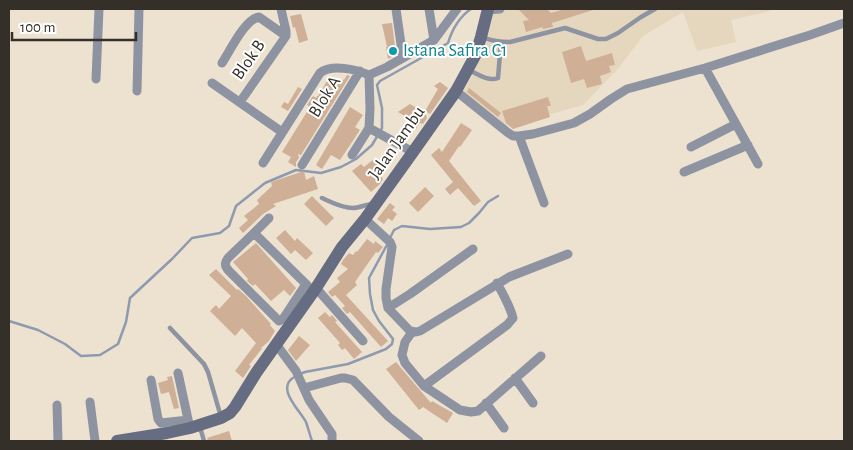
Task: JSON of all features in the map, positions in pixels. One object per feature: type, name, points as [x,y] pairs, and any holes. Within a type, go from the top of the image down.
[{"type":"street","points":[[96,79],[99,9]]},
{"type":"street","points":[[137,91],[139,9]]},
{"type":"street","name":"Blok B","points":[[240,102],[286,36],[281,9]]},
{"type":"street","points":[[396,9],[403,58]]},
{"type":"street","points":[[429,9],[434,40]]},
{"type":"street","points":[[352,155],[371,130],[370,109],[364,73],[387,67],[434,40],[458,9]]},
{"type":"street","points":[[487,10],[500,9]]},
{"type":"street","name":"Jalan Jambu","points":[[117,441],[177,436],[193,425],[221,418],[230,413],[311,288],[365,219],[456,90],[475,56],[487,10]]},
{"type":"street","name":"Blok B","points":[[222,63],[247,24],[256,17],[286,36]]},
{"type":"street","points":[[456,90],[502,129],[514,136],[533,134],[574,123],[628,89],[705,68],[844,23]]},
{"type":"street","name":"Blok A","points":[[263,163],[323,70],[352,68],[364,73],[302,165]]},
{"type":"street","points":[[705,68],[758,164]]},
{"type":"street","name":"Blok B","points":[[212,83],[282,132]]},
{"type":"street","points":[[691,147],[736,124]]},
{"type":"street","points":[[371,130],[413,152]]},
{"type":"street","points":[[519,136],[544,203]]},
{"type":"street","points":[[684,172],[748,145]]},
{"type":"street","points":[[269,218],[226,260],[225,265],[279,321],[283,320],[311,288]]},
{"type":"street","points":[[365,219],[387,238],[392,250],[386,289],[388,308],[412,332],[420,331],[509,277],[568,254]]},
{"type":"street","points":[[254,233],[363,341]]},
{"type":"street","points":[[388,308],[473,249]]},
{"type":"street","points":[[424,386],[511,321],[513,318],[512,313],[497,284]]},
{"type":"street","points":[[412,332],[405,342],[402,355],[405,364],[424,386],[460,410],[478,411],[541,356]]},
{"type":"street","points":[[276,344],[296,371],[309,400],[332,434],[332,441]]},
{"type":"street","points":[[150,380],[160,423],[193,425],[178,373]]},
{"type":"street","points":[[303,384],[341,378],[353,380],[389,418],[418,441]]},
{"type":"street","points":[[515,378],[533,403]]},
{"type":"street","points":[[90,402],[95,441]]},
{"type":"street","points":[[486,403],[504,428]]},
{"type":"street","points":[[57,405],[58,441]]},
{"type":"lane","points":[[481,36],[490,40],[510,42],[565,28],[598,40],[606,39],[655,9]]},
{"type":"lane","points":[[468,69],[490,79],[495,80],[498,78],[501,42]]},
{"type":"lane","points":[[322,198],[352,208],[375,204]]},
{"type":"lane","points":[[170,328],[204,364],[221,418]]},
{"type":"lane","points":[[193,425],[204,441]]},
{"type":"shaded area","points":[[520,9],[524,14],[540,9],[769,9],[770,11],[731,20],[736,42],[697,51],[683,12],[643,36],[617,70],[583,105],[505,127],[463,93],[483,53],[492,11]]},
{"type":"building","points":[[518,9],[547,9],[551,13],[565,9],[593,10],[552,23],[553,27],[543,29],[542,27],[526,32],[523,21],[529,20]]},
{"type":"building","points":[[301,14],[308,40],[299,43],[290,16]]},
{"type":"building","points":[[392,23],[396,55],[388,59],[382,24]]},
{"type":"building","points":[[581,46],[586,61],[612,53],[615,65],[609,66],[611,72],[600,76],[602,84],[587,88],[584,79],[571,83],[562,52]]},
{"type":"building","points":[[347,75],[350,76],[301,155],[298,154],[299,158],[296,162],[296,167],[288,162],[291,157],[282,152],[310,107],[307,105],[313,96],[316,98],[318,96],[327,81],[336,86]]},
{"type":"building","points":[[440,82],[448,88],[430,114],[425,111],[438,89],[434,86]]},
{"type":"building","points":[[298,87],[302,89],[288,111],[281,107],[284,102],[288,104]]},
{"type":"building","points":[[469,88],[501,113],[498,117],[467,92]]},
{"type":"building","points":[[548,97],[551,106],[547,106],[550,117],[513,129],[506,123],[502,111]]},
{"type":"building","points":[[410,104],[425,113],[427,118],[416,129],[410,125],[413,121],[398,112]]},
{"type":"building","points":[[350,107],[363,115],[355,127],[360,130],[340,160],[331,155],[322,169],[316,165]]},
{"type":"building","points":[[461,123],[472,130],[449,161],[481,201],[474,206],[458,188],[450,195],[445,189],[453,182],[431,155],[439,148],[442,152]]},
{"type":"building","points":[[374,159],[379,165],[375,169],[383,179],[371,192],[352,171],[361,164],[364,167]]},
{"type":"building","points":[[304,171],[306,180],[314,176],[318,189],[273,204],[276,206],[263,214],[243,233],[239,228],[248,220],[244,216],[259,204],[257,200],[272,186],[271,182]]},
{"type":"building","points":[[425,187],[434,196],[418,212],[409,203]]},
{"type":"building","points":[[312,196],[334,218],[326,226],[304,204]]},
{"type":"building","points":[[390,203],[395,207],[392,210],[397,214],[392,221],[388,218],[384,224],[377,219]]},
{"type":"building","points":[[285,230],[295,241],[297,238],[313,253],[306,260],[295,250],[291,254],[276,238]]},
{"type":"building","points":[[367,239],[374,244],[375,241],[383,247],[378,253],[376,252],[355,282],[357,285],[346,295],[388,341],[381,347],[350,312],[347,314],[342,308],[345,306],[335,295],[332,297],[328,292],[340,282],[337,278],[348,269],[341,264],[343,260],[349,253],[353,255],[357,252]]},
{"type":"building","points":[[256,243],[296,288],[290,296],[284,290],[271,301],[255,284],[253,286],[247,281],[248,279],[233,262]]},
{"type":"building","points":[[216,269],[237,290],[246,296],[275,331],[249,365],[251,366],[243,378],[235,371],[256,343],[242,328],[235,336],[210,311],[216,305],[219,309],[231,296],[209,275]]},
{"type":"building","points":[[325,312],[330,317],[332,315],[337,321],[335,322],[362,352],[354,359],[345,348],[342,350],[338,345],[340,343],[318,318]]},
{"type":"building","points":[[299,336],[310,345],[296,361],[288,350]]},
{"type":"building","points":[[396,362],[431,403],[432,401],[453,413],[447,423],[423,407],[419,410],[386,369]]},
{"type":"building","points":[[172,376],[179,408],[174,409],[169,392],[161,394],[158,383],[168,380],[167,377]]},
{"type":"building","points":[[229,431],[232,441],[208,441],[207,438]]},
{"type":"waterway","points":[[9,321],[38,330],[65,344],[81,356],[100,355],[118,344],[126,322],[130,298],[192,238],[220,233],[229,226],[236,206],[265,183],[296,170],[321,173],[341,167],[356,159],[372,145],[382,128],[382,108],[377,85],[380,81],[448,43],[457,24],[471,9]]},
{"type":"waterway","points":[[390,238],[394,230],[402,226],[430,229],[461,227],[469,223],[488,202],[498,196]]},
{"type":"waterway","points":[[300,374],[348,364],[386,349],[392,344],[393,339],[373,310],[369,278],[388,243]]},
{"type":"waterway","points":[[296,376],[287,386],[288,392],[294,405],[306,422],[312,441]]},
{"type":"place","name":"Istana Safira C1","points":[[393,51]]}]
